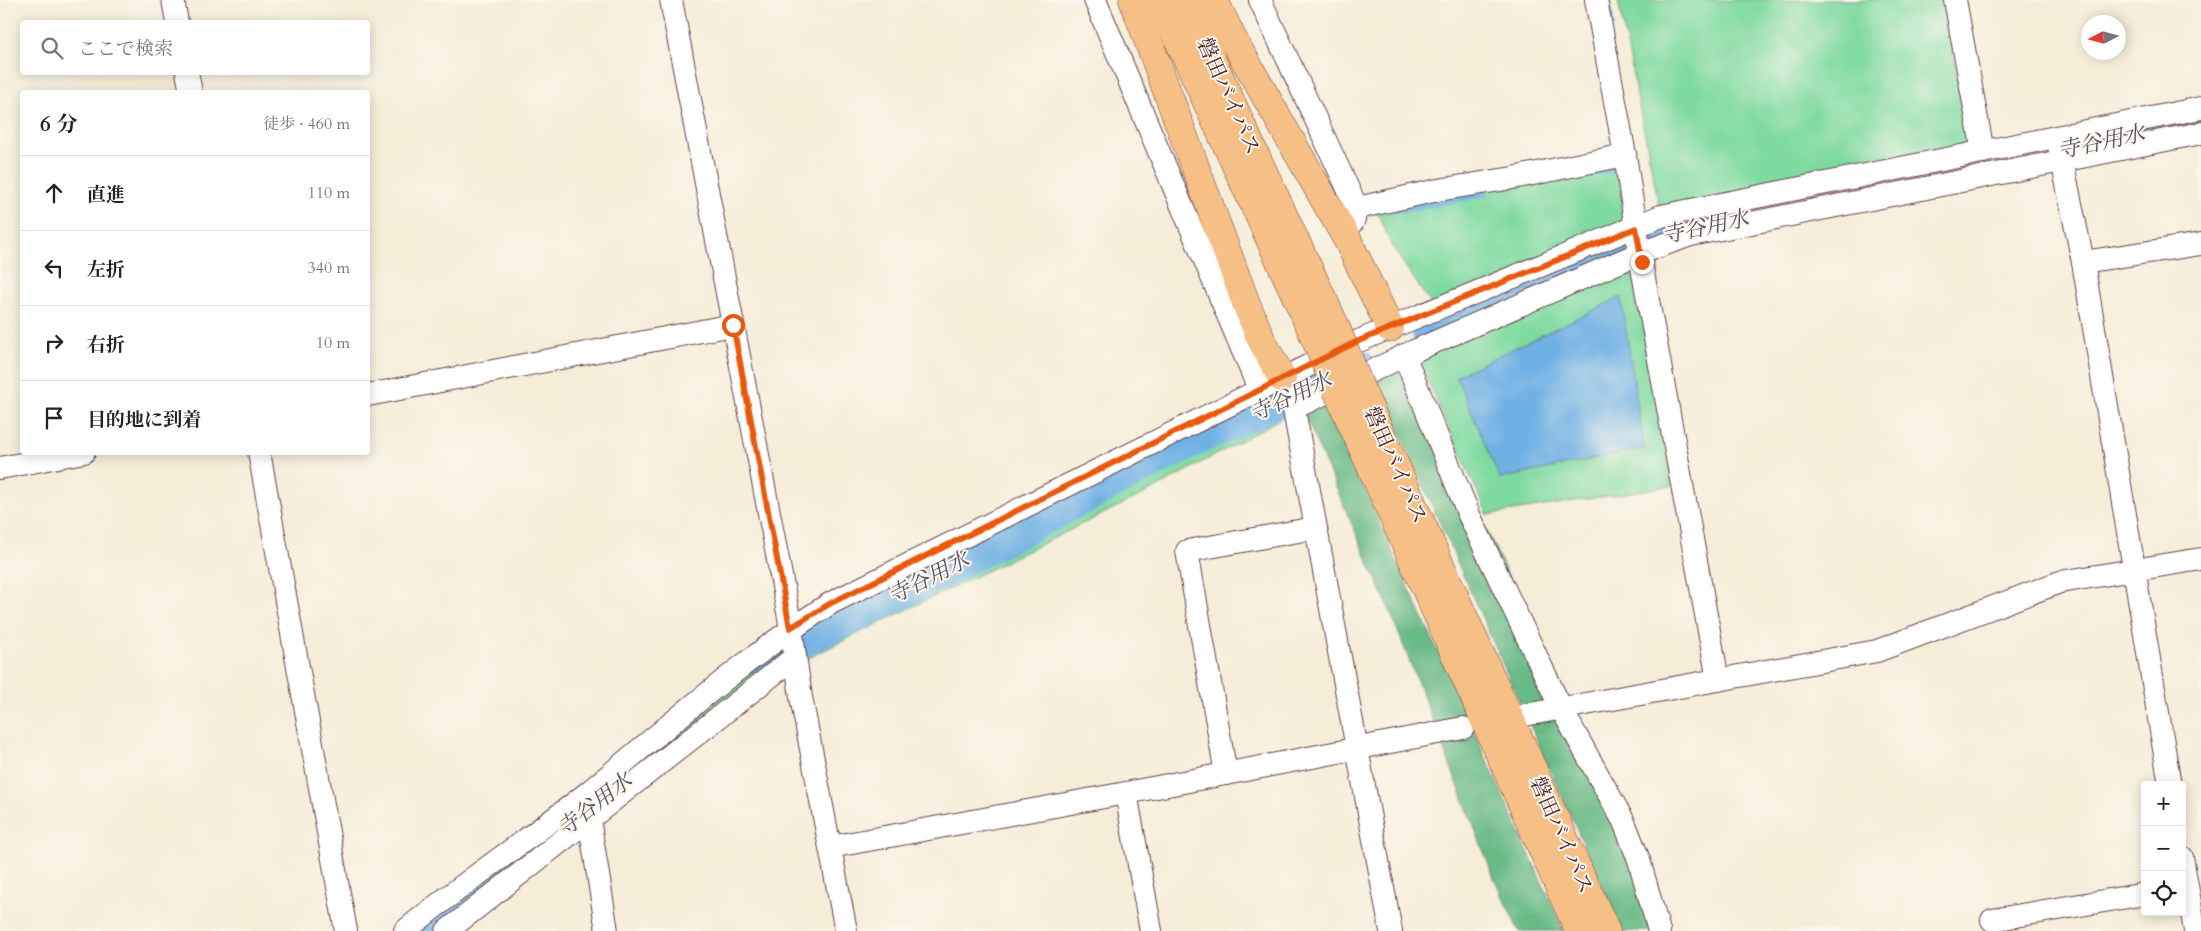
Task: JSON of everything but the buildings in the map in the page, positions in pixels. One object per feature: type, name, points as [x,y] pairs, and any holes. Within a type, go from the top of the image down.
[{"type":"highway","points":[[1133,0],[1246,304],[1284,390]]},
{"type":"highway","name":"磐田バイパス","points":[[1160,0],[1323,327]]},
{"type":"highway","name":"磐田バイパス","points":[[1186,0],[1246,135],[1352,397],[1579,931]]},
{"type":"highway","points":[[1214,0],[1234,41],[1348,241],[1390,328]]},
{"type":"highway","name":"磐田バイパス","points":[[1352,397],[1606,931]]},
{"type":"street","points":[[173,0],[177,20]]},
{"type":"street","points":[[671,0],[846,931]]},
{"type":"street","points":[[1095,0],[1284,390],[1315,528],[1390,931]]},
{"type":"street","points":[[1260,0],[1357,208],[1348,241]]},
{"type":"street","points":[[1596,0],[1718,680]]},
{"type":"street","points":[[1956,0],[1983,152]]},
{"type":"street","points":[[188,75],[191,90]]},
{"type":"street","points":[[448,931],[587,807],[793,645],[831,603],[1284,390],[1356,342],[1390,328],[1638,241],[1691,235],[2060,149],[2201,108]]},
{"type":"street","points":[[1284,390],[1404,356],[1638,241],[1661,216],[1983,152],[2060,149],[2201,133]]},
{"type":"street","points":[[2060,149],[2083,262],[2169,781]]},
{"type":"street","points":[[1357,208],[1438,190],[1626,161]]},
{"type":"street","points":[[2083,262],[2201,244]]},
{"type":"street","points":[[370,394],[733,325]]},
{"type":"street","points":[[1404,356],[1470,515],[1561,708],[1624,822],[1639,860],[1659,931]]},
{"type":"street","points":[[0,468],[68,455]]},
{"type":"street","points":[[260,455],[346,931]]},
{"type":"street","points":[[1226,774],[1187,551],[1315,528]]},
{"type":"street","points":[[1525,715],[1877,651],[2060,582],[2201,559]]},
{"type":"street","points":[[830,847],[1126,793],[1463,728]]},
{"type":"street","points":[[1126,793],[1151,931]]},
{"type":"street","points":[[405,931],[435,906],[587,807]]},
{"type":"street","points":[[587,807],[607,931]]},
{"type":"street","points":[[2186,871],[2190,886],[2195,931]]},
{"type":"street","points":[[1992,920],[2141,895]]},
{"type":"green space","points":[[1618,0],[1944,0],[1971,154],[1661,216]]},
{"type":"green space","points":[[1625,155],[1634,216],[1435,310],[1391,245],[1374,204]]},
{"type":"green space","points":[[1641,262],[1682,484],[1488,515],[1414,351]]},
{"type":"green space","points":[[1404,355],[1624,822],[1657,931],[1622,931],[1372,371]]},
{"type":"green space","points":[[1259,389],[1278,420],[1154,489],[796,664],[447,931],[405,931],[791,628]]},
{"type":"green space","points":[[1322,395],[1564,931],[1519,931],[1496,883],[1390,611],[1300,405]]},
{"type":"water","points":[[1621,297],[1644,448],[1500,479],[1456,376]]},
{"type":"waterway","points":[[1608,0],[1612,25]]},
{"type":"waterway","name":"寺谷用水","points":[[2064,150],[2201,120]]},
{"type":"waterway","points":[[1578,176],[1623,167]]},
{"type":"waterway","points":[[1396,211],[1485,194]]},
{"type":"waterway","name":"寺谷用水","points":[[1428,333],[1606,253],[1669,233]]},
{"type":"waterway","name":"寺谷用水","points":[[768,666],[805,640],[900,594],[1194,441],[1359,365]]},
{"type":"waterway","name":"寺谷用水","points":[[431,931],[472,898]]},
{"type":"route","points":[[733,325],[790,628],[831,603],[1356,342],[1636,228],[1642,262]]}]
